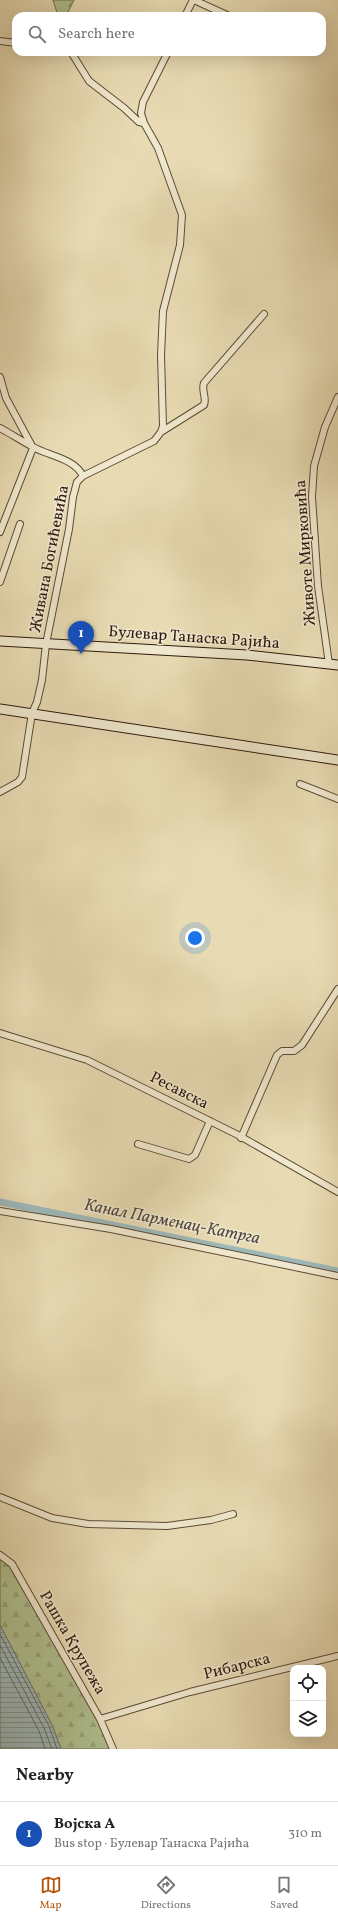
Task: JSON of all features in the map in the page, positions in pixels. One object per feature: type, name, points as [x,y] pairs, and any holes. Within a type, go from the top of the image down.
[{"type":"street","points":[[187,12],[194,0],[220,12]]},
{"type":"street","points":[[0,41],[12,42]]},
{"type":"street","points":[[73,56],[89,81],[124,108],[139,122],[144,123]]},
{"type":"street","points":[[162,432],[161,355],[163,311],[180,245],[182,215],[158,148],[144,123],[141,113],[143,102],[166,56]]},
{"type":"street","name":"Живана Богићевића","points":[[0,792],[18,782],[22,777],[32,713],[37,702],[42,680],[46,644],[69,529],[73,497],[78,482],[83,476],[154,441],[162,432],[204,405],[205,400],[202,388],[204,383],[264,314]]},
{"type":"street","points":[[0,377],[6,398],[33,448],[0,532]]},
{"type":"street","name":"Животе Мирковића","points":[[333,664],[318,586],[312,497],[314,466],[326,427],[338,397]]},
{"type":"street","points":[[0,428],[33,448],[68,461],[80,470],[83,476]]},
{"type":"street","points":[[0,582],[20,524]]},
{"type":"street","name":"Булевар Танаска Рајића","points":[[0,641],[247,655],[333,664]]},
{"type":"street","points":[[0,709],[338,760]]},
{"type":"street","points":[[300,784],[338,799]]},
{"type":"street","points":[[241,1138],[277,1055],[282,1051],[294,1051],[302,1045],[338,989]]},
{"type":"street","name":"Ресавска","points":[[0,1033],[87,1060],[241,1138],[338,1192]]},
{"type":"street","points":[[138,1144],[188,1159],[195,1155],[210,1122]]},
{"type":"street","points":[[0,1210],[111,1229],[338,1276]]},
{"type":"street","points":[[0,1498],[52,1518],[88,1524],[167,1526],[211,1520],[233,1514]]},
{"type":"street","name":"Рашка Крупежа","points":[[0,1555],[12,1564],[100,1719],[114,1749]]},
{"type":"street","name":"Рибарска","points":[[100,1719],[190,1692],[338,1656]]},
{"type":"green space","points":[[53,0],[74,0],[68,12],[57,12]]},
{"type":"green space","points":[[0,1555],[12,1564],[113,1749],[61,1749],[52,1725],[0,1625]]},
{"type":"water","points":[[0,1625],[52,1725],[61,1749],[0,1749]]},
{"type":"waterway","name":"Канал Парменац-Катрга","points":[[0,1202],[338,1271]]},
{"type":"place","name":"Војска А","points":[[81,654]]}]
